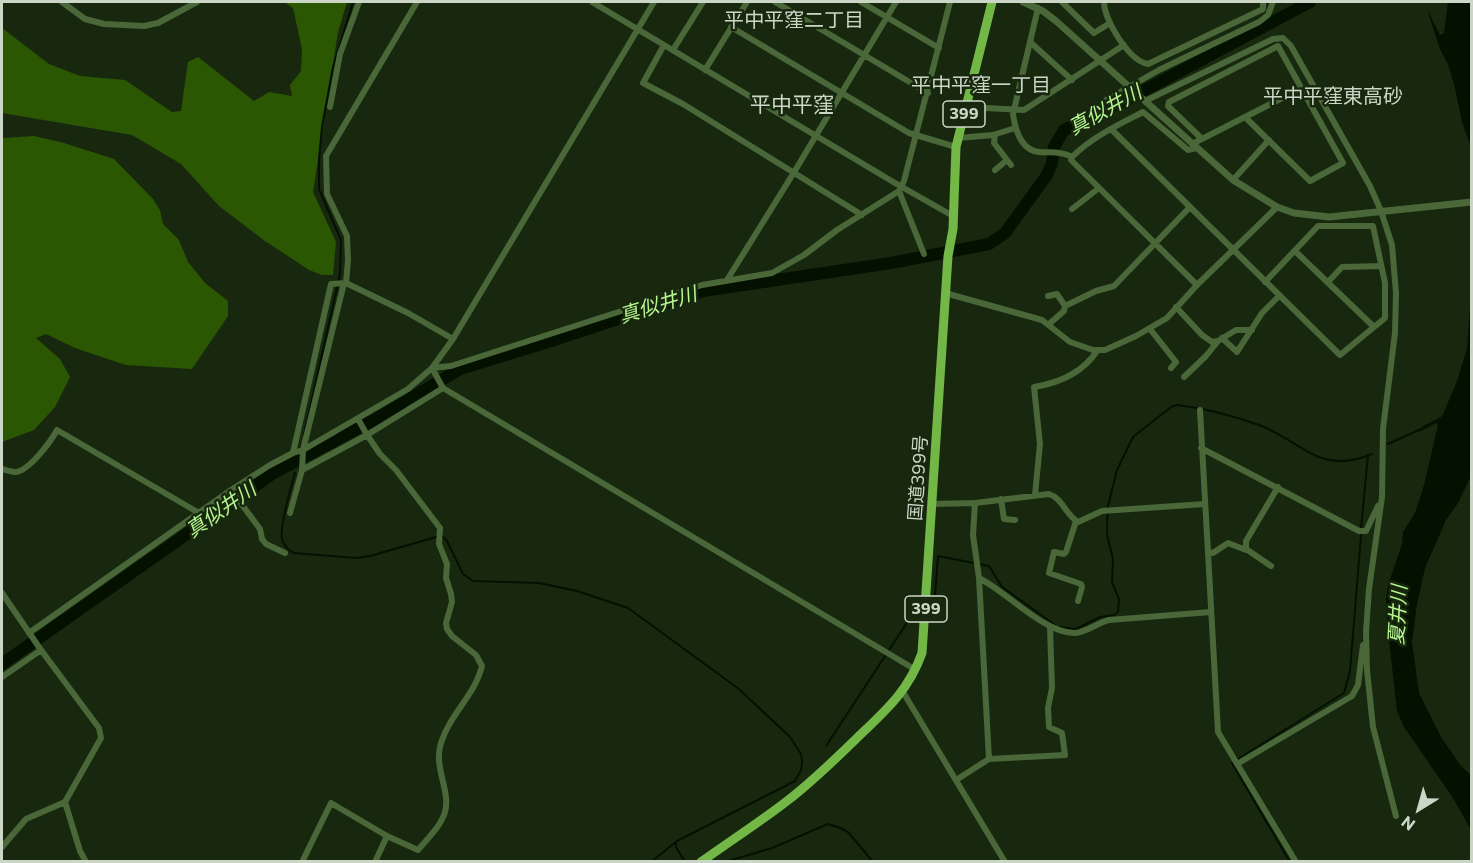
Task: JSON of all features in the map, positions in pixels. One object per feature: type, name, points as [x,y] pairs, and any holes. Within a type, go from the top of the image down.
[{"type":"highway","name":"国道399号","points":[[701,861],[796,793],[881,715],[903,692],[916,670],[924,638],[945,293],[952,229],[957,142],[992,2]]},
{"type":"street","points":[[62,2],[85,19],[104,24],[144,26],[158,22],[197,2]]},
{"type":"street","points":[[330,106],[340,54],[359,2]]},
{"type":"street","points":[[291,513],[302,468],[303,451],[348,260],[347,236],[327,194],[326,156],[417,2]]},
{"type":"street","points":[[592,2],[815,135],[900,189],[953,216]]},
{"type":"street","points":[[30,634],[198,513],[293,453],[303,451],[358,420],[408,389],[433,370],[654,2]]},
{"type":"street","points":[[673,50],[703,2]]},
{"type":"street","points":[[705,70],[747,2]]},
{"type":"street","points":[[775,2],[928,93]]},
{"type":"street","points":[[861,2],[939,48]]},
{"type":"street","points":[[727,280],[896,2]]},
{"type":"street","points":[[924,254],[900,189],[928,93],[950,2]]},
{"type":"street","points":[[1024,2],[1038,8],[1056,21],[1233,180],[1277,207],[1294,213],[1329,217],[1472,202]]},
{"type":"street","points":[[1062,2],[1094,33],[1110,23]]},
{"type":"street","points":[[1104,2],[1110,23],[1124,45],[1140,61],[1148,64],[1263,9],[1263,2]]},
{"type":"street","points":[[1106,100],[1159,70],[1259,22],[1268,15],[1273,2]]},
{"type":"street","points":[[1038,8],[1014,110],[1014,128],[1029,148],[1038,152],[1072,157]]},
{"type":"street","points":[[731,27],[916,136],[957,142],[994,135],[1014,128]]},
{"type":"street","points":[[1145,101],[1273,39],[1283,38],[1291,46],[1343,136],[1382,211],[1392,245],[1396,293],[1395,333],[1383,429],[1382,498],[1358,685],[1352,696],[1237,764]]},
{"type":"street","points":[[1030,42],[1072,80]]},
{"type":"street","points":[[664,45],[643,83],[683,104],[862,215]]},
{"type":"street","points":[[966,107],[1024,110],[1124,45]]},
{"type":"street","points":[[1201,138],[1168,106],[1169,102],[1278,46],[1343,163],[1310,181],[1245,117]]},
{"type":"street","points":[[1072,157],[1088,143],[1143,112],[1188,150],[1195,146],[1201,138],[1300,88]]},
{"type":"street","points":[[1111,129],[1279,296],[1340,355],[1385,318],[1385,283],[1373,226],[1318,226],[1265,282]]},
{"type":"street","points":[[994,135],[994,143],[1009,162],[994,170]]},
{"type":"street","points":[[1233,180],[1269,140]]},
{"type":"street","points":[[1072,157],[1071,160],[1197,285]]},
{"type":"street","points":[[1072,209],[1099,188]]},
{"type":"street","points":[[433,370],[702,285],[772,273],[784,268],[900,189]]},
{"type":"street","points":[[1049,324],[1064,311],[1065,306],[1096,291],[1114,286],[1190,207]]},
{"type":"street","points":[[1035,495],[1040,444],[1034,387],[1066,377],[1086,363],[1097,351],[1116,346],[1167,318],[1197,285],[1277,207]]},
{"type":"street","points":[[1295,250],[1374,327]]},
{"type":"street","points":[[1328,282],[1342,267],[1382,266]]},
{"type":"street","points":[[293,453],[331,284],[344,283],[453,339]]},
{"type":"street","points":[[1053,286],[1065,306]]},
{"type":"street","points":[[945,293],[1034,317],[1049,324],[1070,342],[1097,351]]},
{"type":"street","points":[[1048,296],[1056,294]]},
{"type":"street","points":[[1176,307],[1202,335],[1212,342],[1220,340],[1237,352],[1262,313],[1279,296]]},
{"type":"street","points":[[1150,329],[1176,362],[1171,368]]},
{"type":"street","points":[[1184,377],[1220,340],[1236,330],[1252,330]]},
{"type":"street","points":[[433,370],[442,387],[916,670]]},
{"type":"street","points":[[302,468],[366,434],[442,387]]},
{"type":"street","points":[[1200,410],[1218,732],[1296,861]]},
{"type":"street","points":[[302,861],[331,803],[387,836],[418,850],[442,819],[446,810],[438,762],[440,745],[451,719],[471,693],[482,666],[476,655],[452,636],[447,629],[446,623],[452,594],[446,579],[447,564],[440,528],[396,470],[380,454],[358,420]]},
{"type":"street","points":[[2,469],[16,472],[21,470],[47,448],[57,430],[198,513]]},
{"type":"street","points":[[1201,448],[1363,532],[1369,528],[1382,498]]},
{"type":"street","points":[[1246,549],[1246,541],[1278,487]]},
{"type":"street","points":[[232,491],[260,528],[262,539],[266,544],[285,553]]},
{"type":"street","points":[[933,504],[975,503],[1035,495],[1053,496],[1076,521],[1083,521],[1106,511],[1205,504]]},
{"type":"street","points":[[1002,499],[1004,519],[1015,519]]},
{"type":"street","points":[[975,503],[973,535],[979,578],[989,759]]},
{"type":"street","points":[[1076,521],[1066,552],[1064,554],[1054,552],[1049,573],[1081,584],[1078,601]]},
{"type":"street","points":[[1208,552],[1213,553],[1228,543],[1241,550],[1246,549],[1272,566]]},
{"type":"street","points":[[979,578],[1000,590],[1050,627],[1061,631],[1075,633],[1109,620],[1211,612]]},
{"type":"street","points":[[2,593],[99,728],[101,738],[65,802],[26,819],[2,847]]},
{"type":"street","points":[[956,780],[989,759],[1065,755],[1062,733],[1049,727],[1048,708],[1052,688],[1050,627]]},
{"type":"street","points":[[1366,632],[1373,727],[1396,816]]},
{"type":"street","points":[[2,677],[40,648]]},
{"type":"street","points":[[903,692],[1005,861]]},
{"type":"street","points":[[65,802],[80,851],[86,861]]},
{"type":"street","points":[[375,861],[387,836]]},
{"type":"green space","points":[[284,2],[347,2],[338,32],[313,192],[336,242],[333,275],[322,275],[309,270],[265,241],[219,206],[181,164],[132,135],[2,113],[2,28],[49,64],[80,76],[125,80],[172,112],[181,111],[188,62],[198,57],[254,101],[269,92],[292,96],[290,85],[301,71],[302,49],[293,8]]},
{"type":"green space","points":[[34,136],[114,159],[153,199],[160,210],[163,224],[179,240],[188,262],[205,283],[228,301],[228,316],[192,369],[126,365],[75,348],[46,334],[36,338],[60,359],[70,377],[55,407],[34,430],[2,442],[2,138]]},
{"type":"water","points":[[1448,2],[1471,2],[1471,147],[1462,122],[1448,64],[1440,49],[1427,9],[1440,35],[1444,33]]},
{"type":"water","name":"夏井川","points":[[1471,292],[1471,476],[1458,503],[1446,520],[1425,568],[1412,642],[1419,693],[1441,737],[1461,766],[1471,775],[1471,830],[1453,798],[1404,727],[1397,711],[1386,597],[1402,544],[1403,532],[1415,513],[1424,485],[1438,425],[1436,423],[1419,432],[1423,426],[1441,417],[1457,381],[1467,349]]},
{"type":"waterway","points":[[304,435],[340,274],[341,240],[319,189],[319,159],[322,127],[333,67],[353,2]]},
{"type":"waterway","name":"真似井川","points":[[2,664],[272,474],[376,419],[460,369],[703,291],[891,263],[989,244],[1005,233],[1047,175],[1052,163],[1054,147],[1064,130],[1132,97],[1310,2]]},
{"type":"waterway","points":[[1060,627],[1076,629],[1100,617],[1114,615],[1118,612],[1119,599],[1112,582],[1113,559],[1107,535],[1108,506],[1117,470],[1133,437],[1171,407],[1177,405],[1198,408],[1259,425],[1324,459],[1354,460],[1372,454]]},
{"type":"waterway","points":[[1388,444],[1421,429]]},
{"type":"waterway","points":[[1361,529],[1368,455]]},
{"type":"waterway","points":[[295,473],[282,526],[282,539],[285,546],[294,553],[356,558],[443,537],[463,574],[473,581],[539,583],[577,591],[628,608],[739,689],[790,737],[801,754],[802,762],[801,770],[795,781],[677,841],[651,862]]},
{"type":"waterway","points":[[1238,759],[1344,693],[1350,671],[1361,535]]},
{"type":"waterway","points":[[932,607],[934,608],[938,556],[989,566],[1002,587],[1055,625]]},
{"type":"waterway","points":[[826,746],[918,606],[921,607]]},
{"type":"waterway","points":[[1232,763],[1290,862]]},
{"type":"waterway","points":[[725,862],[772,848],[828,824],[848,832],[873,862]]},
{"type":"waterway","points":[[676,843],[685,862]]},
{"type":"district","name":"平中平窪二丁目","points":[[794,20]]},
{"type":"district","name":"平中平窪一丁目","points":[[981,85]]},
{"type":"district","name":"平中平窪東高砂","points":[[1333,96]]},
{"type":"district","name":"平中平窪","points":[[792,105]]}]
